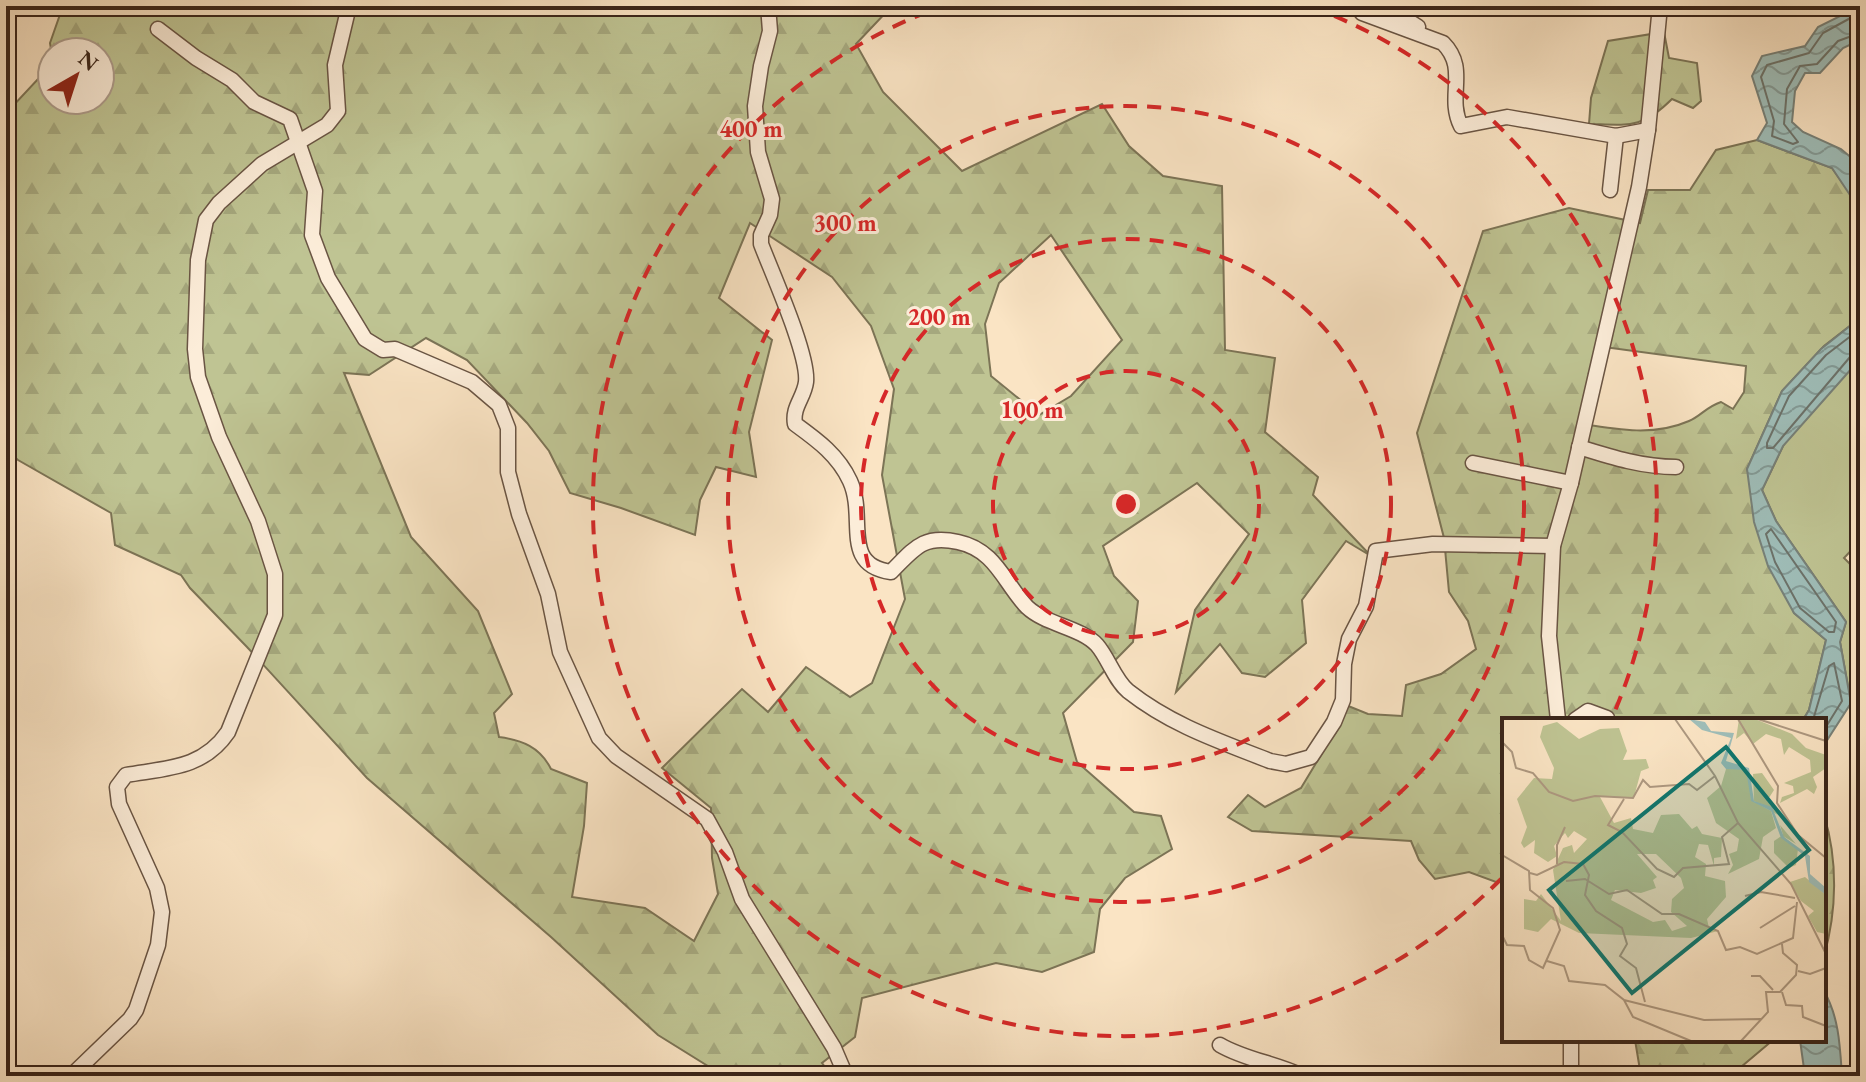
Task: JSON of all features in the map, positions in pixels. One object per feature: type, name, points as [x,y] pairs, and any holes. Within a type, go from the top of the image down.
[{"type":"street","points":[[71,1076],[136,1010],[158,945],[162,912],[157,888],[119,804],[117,787],[126,775],[184,765],[202,758],[218,746],[228,732],[275,615],[275,574],[271,558],[258,521],[219,437],[198,377],[195,349],[198,260],[206,220],[219,203],[262,164],[327,125],[338,111],[335,65],[349,6]]},
{"type":"street","points":[[768,6],[770,31],[755,106],[758,152],[772,199],[761,244],[802,354],[806,383],[793,413],[795,424],[831,451],[851,481],[858,507],[859,554],[866,563],[877,570],[891,572],[918,545],[933,538],[970,546],[996,563],[1028,608],[1096,644],[1124,688],[1162,716],[1270,761],[1286,764],[1311,757],[1334,722],[1343,700],[1344,664],[1349,639],[1366,606],[1376,551],[1433,544],[1553,546]]},
{"type":"street","points":[[1357,6],[1362,13],[1443,43]]},
{"type":"street","points":[[1385,6],[1443,43],[1453,53],[1457,64],[1455,114],[1461,126],[1507,117],[1616,136],[1648,130]]},
{"type":"street","points":[[1558,718],[1549,636],[1553,546],[1571,483],[1639,187],[1660,6]]},
{"type":"street","points":[[158,29],[232,80],[254,102],[290,119],[315,191],[312,235],[328,278],[365,339],[383,350],[395,349],[472,382],[499,405],[508,428],[508,472],[519,514],[548,594],[560,652],[599,738],[616,756],[707,819],[725,852],[742,899],[834,1048],[846,1076]]},
{"type":"street","points":[[1610,190],[1616,136]]},
{"type":"street","points":[[1579,447],[1640,464],[1676,467]]},
{"type":"street","points":[[1473,463],[1571,483]]},
{"type":"street","points":[[1578,718],[1588,711],[1607,718]]},
{"type":"street","points":[[1571,1042],[1571,1076]]},
{"type":"street","points":[[1220,1045],[1238,1056],[1281,1066],[1302,1076]]},
{"type":"green space","points":[[63,6],[892,6],[856,44],[883,92],[962,171],[1102,104],[1129,146],[1163,176],[1222,186],[1225,350],[1275,358],[1265,432],[1318,477],[1313,495],[1371,556],[1346,541],[1302,600],[1306,643],[1265,677],[1242,673],[1220,644],[1176,692],[1195,610],[1249,534],[1197,483],[1103,546],[1114,576],[1138,601],[1133,642],[1063,713],[1077,762],[1134,812],[1161,816],[1172,849],[1125,878],[1100,909],[1094,952],[1042,972],[996,963],[862,998],[855,1037],[822,1063],[832,1076],[724,1076],[658,1035],[551,937],[367,778],[181,575],[115,545],[111,513],[18,460],[6,450],[6,118],[10,109],[36,81],[36,116],[116,116],[116,36],[52,36]],"holes":[[[750,223],[832,277],[871,326],[894,389],[882,475],[905,599],[872,683],[850,697],[806,667],[768,712],[742,689],[662,768],[711,808],[712,858],[718,894],[694,941],[645,908],[572,897],[584,826],[587,783],[551,769],[547,761],[530,746],[499,737],[494,713],[512,694],[478,611],[411,537],[344,373],[369,375],[426,338],[467,360],[527,423],[549,451],[570,493],[695,535],[700,500],[716,467],[756,477],[749,432],[772,340],[719,298]],[[1051,235],[1122,340],[1071,396],[1039,415],[991,376],[985,324],[999,283]]]},
{"type":"green space","points":[[1664,32],[1669,58],[1697,63],[1701,101],[1693,108],[1672,99],[1652,116],[1634,123],[1589,124],[1591,98],[1608,41]]},
{"type":"green space","points":[[1757,140],[1832,168],[1860,210],[1860,318],[1824,346],[1782,391],[1747,469],[1794,613],[1826,640],[1809,710],[1804,718],[1502,718],[1502,880],[1496,882],[1469,872],[1435,879],[1419,860],[1411,841],[1252,831],[1228,817],[1248,795],[1265,807],[1301,788],[1336,730],[1336,701],[1368,714],[1402,716],[1406,685],[1441,674],[1476,649],[1468,621],[1449,592],[1444,538],[1417,433],[1483,231],[1569,208],[1640,223],[1648,190],[1690,190],[1716,150]],"holes":[[[1604,347],[1746,366],[1744,392],[1733,409],[1721,402],[1689,421],[1663,429],[1624,430],[1584,424]]]},
{"type":"green space","points":[[1860,358],[1860,541],[1844,558],[1860,574],[1860,680],[1851,703],[1840,642],[1846,622],[1776,521],[1762,490],[1784,444]]},
{"type":"green space","points":[[1826,822],[1834,868],[1826,948]]},
{"type":"green space","points":[[1635,1042],[1771,1042],[1734,1076],[1641,1076]]},
{"type":"water","points":[[1860,6],[1860,40],[1843,48],[1820,73],[1805,73],[1795,91],[1792,122],[1803,132],[1841,149],[1860,165],[1860,210],[1832,168],[1757,140],[1767,123],[1752,76],[1762,56],[1805,46],[1818,27]]},
{"type":"water","points":[[1860,318],[1860,359],[1783,446],[1762,490],[1776,521],[1846,622],[1840,642],[1851,703],[1826,742],[1826,718],[1804,718],[1809,710],[1826,640],[1794,613],[1768,566],[1754,522],[1747,469],[1782,391],[1821,349]]},
{"type":"water","points":[[1826,995],[1836,1021],[1842,1076],[1805,1076],[1800,1042],[1826,1042]]}]
